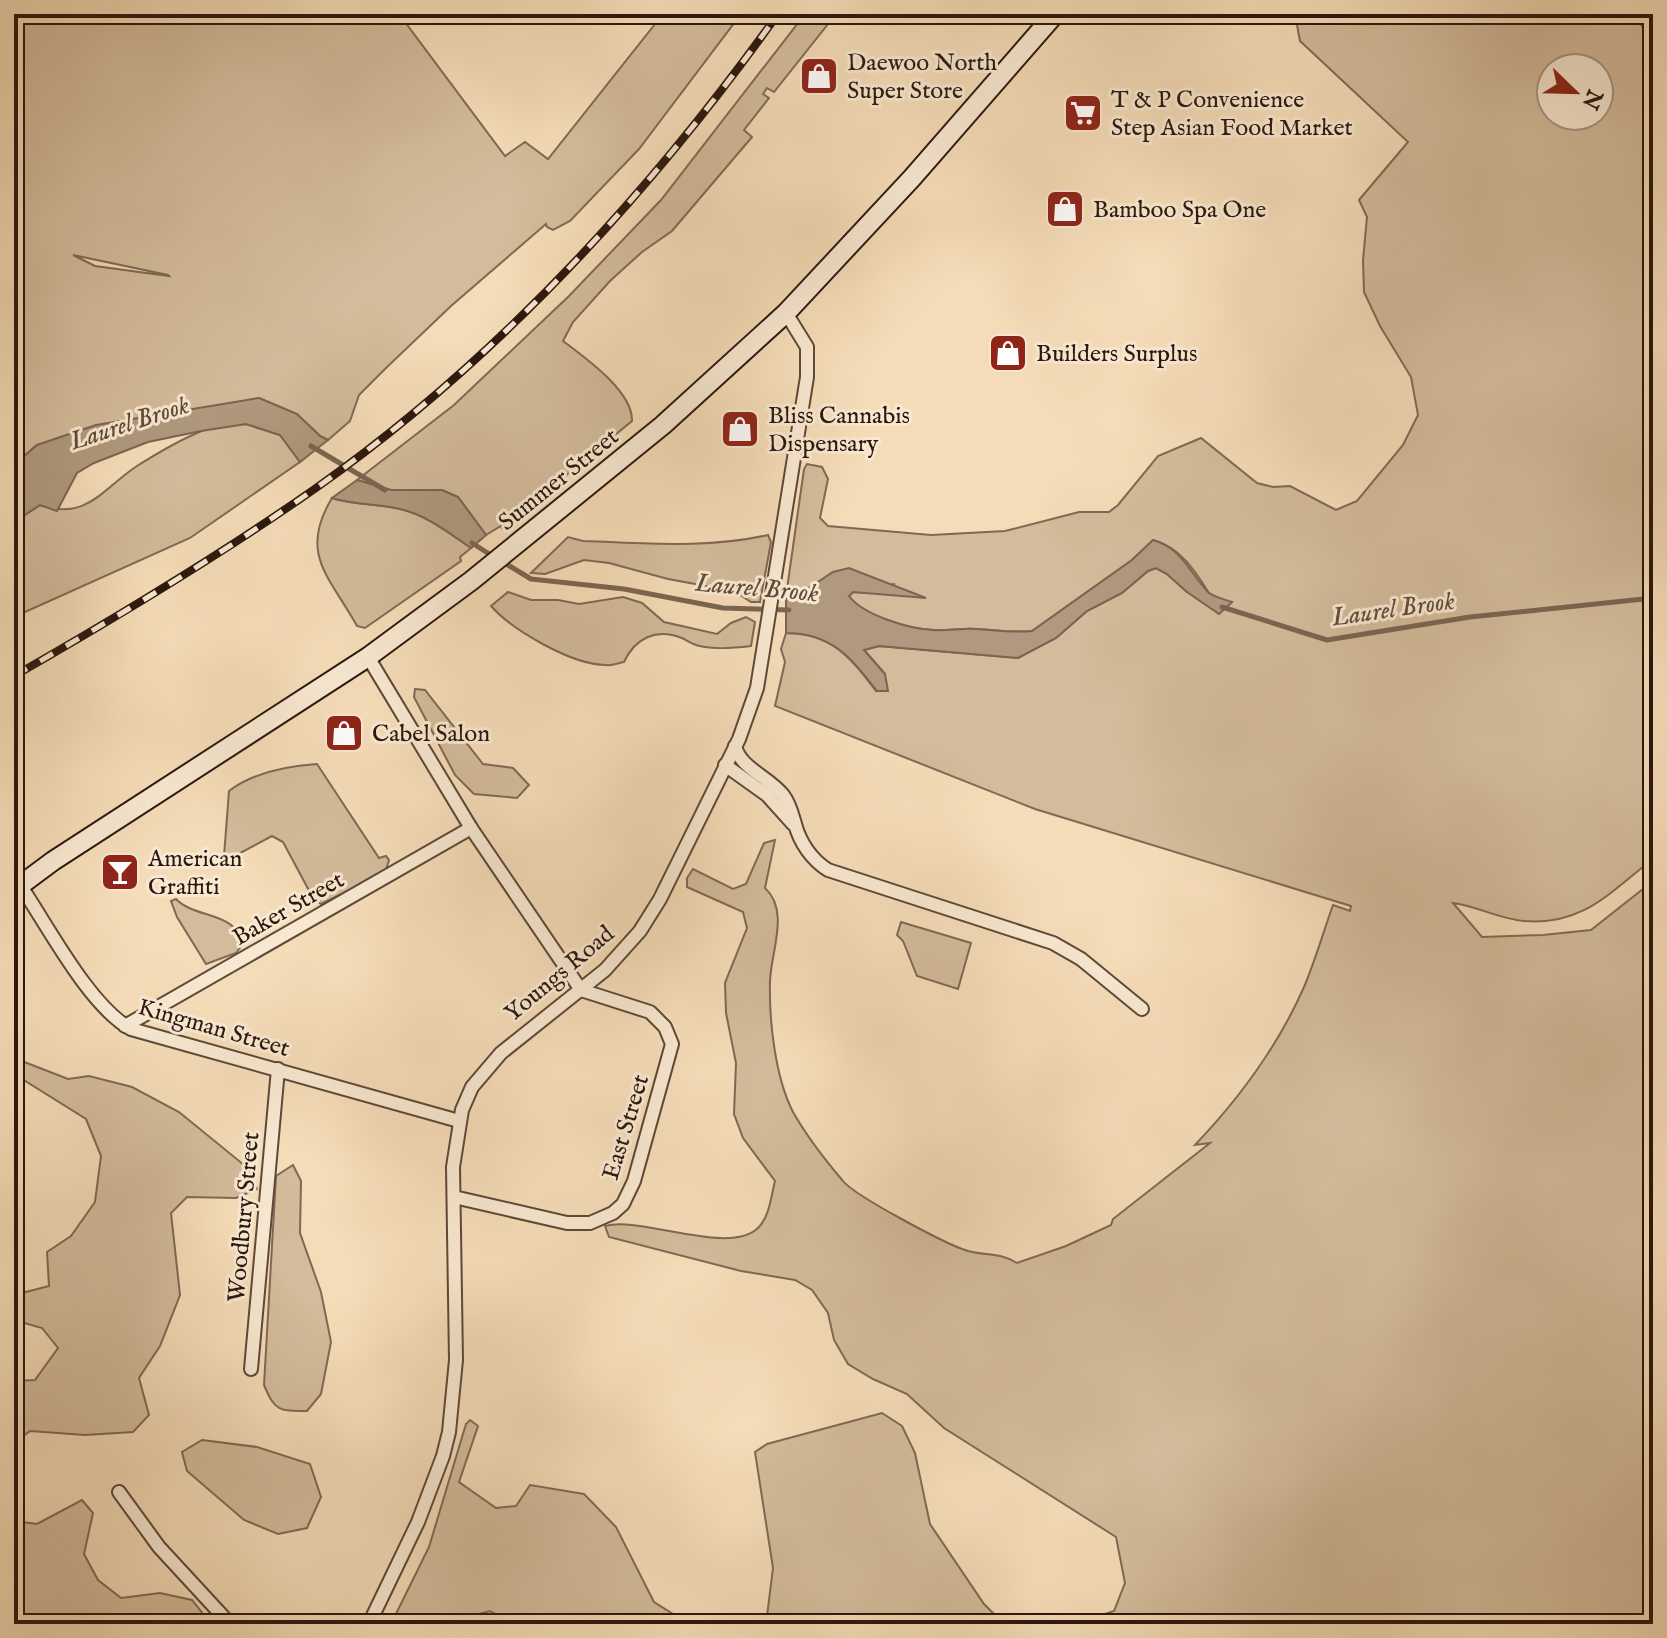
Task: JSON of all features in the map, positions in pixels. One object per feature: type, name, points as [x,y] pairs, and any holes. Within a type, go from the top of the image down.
[{"type":"main road","name":"Summer Street","points":[[17,888],[64,853],[368,657],[513,548],[663,425],[786,313],[912,178],[1055,14]]},
{"type":"street","name":"Youngs Road","points":[[369,1624],[418,1522],[447,1444],[456,1360],[453,1167],[459,1121],[472,1087],[490,1063],[522,1033],[581,990],[617,958],[650,917],[735,746],[755,695],[809,357],[807,347],[786,313]]},
{"type":"street","points":[[368,657],[471,828],[581,990]]},
{"type":"street","points":[[735,746],[744,762],[781,792],[808,851],[828,870],[1053,943],[1074,954],[1142,1009]]},
{"type":"street","points":[[725,765],[767,795],[795,826]]},
{"type":"street","name":"Baker Street","points":[[125,1026],[471,828]]},
{"type":"street","name":"Kingman Street","points":[[17,888],[106,1011],[125,1026],[161,1039],[459,1121]]},
{"type":"street","name":"East Street","points":[[454,1197],[581,1224],[608,1216],[627,1197],[672,1044],[665,1027],[650,1012],[581,990]]},
{"type":"street","name":"Woodbury Street","points":[[251,1369],[278,1069]]},
{"type":"street","points":[[119,1492],[159,1547],[230,1624]]},
{"type":"shaded area","points":[[14,14],[399,14],[505,156],[525,142],[548,159],[663,14],[741,14],[639,149],[570,221],[553,230],[546,224],[451,306],[359,395],[350,421],[328,440],[297,414],[259,398],[37,445],[14,465]],"holes":[[[73,255],[168,275],[95,266]]]},
{"type":"shaded area","points":[[805,14],[836,14],[774,92],[767,88],[763,94],[769,98],[744,130],[752,137],[672,231],[642,252],[610,281],[573,322],[563,341],[616,387],[625,398],[632,421],[502,528],[486,535],[458,497],[442,490],[391,490],[357,480],[454,405],[569,296],[661,200]]},
{"type":"shaded area","points":[[1305,14],[1635,14],[1653,45],[1653,859],[1594,904],[1563,918],[1515,920],[1453,903],[1482,937],[1591,930],[1653,881],[1653,1624],[1074,1624],[1114,1611],[1125,1583],[1116,1537],[944,1428],[907,1394],[848,1364],[834,1340],[828,1313],[812,1290],[795,1280],[741,1271],[609,1237],[605,1226],[621,1224],[727,1238],[745,1236],[758,1228],[765,1218],[775,1181],[743,1138],[734,1114],[736,1063],[726,1013],[725,983],[747,928],[743,912],[687,887],[687,878],[693,869],[733,889],[746,884],[764,843],[775,840],[765,888],[772,897],[778,920],[770,981],[772,1030],[782,1082],[793,1112],[823,1156],[851,1188],[901,1218],[965,1250],[1005,1257],[1017,1263],[1066,1246],[1111,1225],[1113,1219],[1210,1143],[1195,1145],[1227,1109],[1270,1051],[1304,987],[1333,905],[1350,911],[1351,906],[1035,809],[775,706],[785,662],[781,649],[786,633],[816,637],[839,650],[876,691],[885,674],[864,650],[879,646],[1018,658],[1056,638],[1087,611],[1122,593],[1156,568],[1187,592],[1209,593],[1179,554],[1153,540],[1132,560],[1032,631],[912,627],[876,616],[849,597],[853,592],[872,593],[895,584],[792,599],[786,596],[807,464],[822,467],[828,479],[820,518],[828,526],[931,535],[1005,531],[1079,512],[1109,512],[1158,456],[1201,438],[1257,483],[1273,487],[1290,486],[1336,510],[1357,501],[1403,445],[1418,415],[1411,377],[1380,326],[1364,292],[1367,217],[1359,200],[1408,142],[1300,41],[1297,25]]},
{"type":"shaded area","points":[[246,424],[280,435],[300,462],[190,538],[14,617],[14,522],[40,505],[56,509],[82,506],[137,466],[181,440],[208,429]]},
{"type":"shaded area","points":[[332,498],[410,512],[437,525],[471,548],[460,557],[461,561],[365,628],[357,626],[328,579],[318,550],[322,518]]},
{"type":"shaded area","points":[[768,535],[771,542],[760,602],[751,602],[717,588],[609,563],[584,560],[545,574],[531,573],[568,537],[583,541],[676,544],[722,542]]},
{"type":"shaded area","points":[[508,592],[531,600],[579,604],[623,597],[642,603],[664,622],[717,634],[731,623],[746,617],[755,622],[751,646],[712,648],[664,634],[640,641],[624,662],[608,665],[592,663],[560,653],[501,615],[491,606]]},
{"type":"shaded area","points":[[415,689],[425,690],[483,764],[513,768],[529,785],[517,798],[474,794],[455,775],[414,697]]},
{"type":"shaded area","points":[[317,764],[379,858],[386,856],[389,860],[385,873],[321,904],[313,898],[283,842],[272,836],[229,859],[224,856],[229,791],[271,771]]},
{"type":"shaded area","points":[[176,899],[232,926],[243,944],[236,953],[206,964],[177,917],[171,901]]},
{"type":"shaded area","points":[[901,922],[971,943],[958,989],[917,976],[903,941],[897,935]]},
{"type":"shaded area","points":[[14,1058],[68,1079],[89,1076],[132,1087],[179,1112],[249,1169],[257,1189],[236,1198],[187,1197],[171,1213],[180,1295],[160,1346],[139,1378],[149,1415],[133,1432],[85,1435],[30,1431],[14,1443],[14,1381],[35,1380],[58,1348],[42,1328],[14,1320],[14,1295],[49,1286],[47,1252],[71,1236],[95,1202],[101,1156],[86,1119],[14,1074]]},
{"type":"shaded area","points":[[293,1165],[301,1181],[300,1233],[321,1292],[331,1342],[321,1394],[307,1411],[279,1408],[264,1385],[276,1176]]},
{"type":"shaded area","points":[[882,1413],[902,1426],[915,1453],[930,1524],[984,1604],[1004,1624],[766,1624],[773,1568],[755,1452],[767,1444]]},
{"type":"shaded area","points":[[470,1420],[478,1426],[459,1482],[496,1508],[516,1506],[530,1485],[584,1494],[616,1527],[654,1602],[689,1624],[514,1624],[490,1611],[456,1620],[453,1624],[391,1624],[429,1547],[466,1424]]},
{"type":"shaded area","points":[[202,1440],[257,1447],[310,1464],[321,1497],[307,1528],[278,1534],[244,1520],[187,1471],[182,1452]]},
{"type":"shaded area","points":[[82,1500],[93,1513],[84,1554],[98,1580],[121,1598],[160,1593],[192,1600],[211,1624],[33,1624],[14,1609],[14,1521],[37,1524]]},
{"type":"water","points":[[259,398],[297,414],[328,440],[300,462],[280,435],[246,424],[148,442],[77,473],[57,511],[40,505],[14,522],[14,465],[37,445],[96,425]]},
{"type":"water","points":[[357,480],[391,490],[442,490],[458,497],[486,535],[471,548],[437,525],[410,512],[332,498]]},
{"type":"water","points":[[1153,540],[1178,555],[1210,594],[1232,602],[1219,614],[1156,568],[1122,593],[1087,611],[1056,638],[1018,658],[879,646],[864,650],[885,674],[888,691],[877,691],[849,658],[828,643],[816,637],[786,633],[786,596],[792,599],[833,572],[849,568],[926,598],[853,592],[849,596],[865,609],[887,620],[933,630],[1032,631],[1132,560]]},
{"type":"waterway","name":"Laurel Brook","points":[[311,446],[385,490]]},
{"type":"waterway","name":"Laurel Brook","points":[[472,543],[494,557]]},
{"type":"waterway","name":"Laurel Brook","points":[[503,562],[531,579],[624,589],[723,608],[789,610]]},
{"type":"waterway","name":"Laurel Brook","points":[[1222,607],[1327,640],[1470,617],[1653,598]]},
{"type":"railway","points":[[14,676],[242,538],[383,438],[447,385],[508,329],[623,209],[729,81],[778,14]]},
{"type":"place","name":"Daewoo North Super Store","points":[[819,76]]},
{"type":"place","name":"T & P Convenience Step Asian Food Market","points":[[1083,113]]},
{"type":"place","name":"Bamboo Spa One","points":[[1065,209]]},
{"type":"place","name":"Builders Surplus","points":[[1008,353]]},
{"type":"place","name":"Bliss Cannabis Dispensary","points":[[740,429]]},
{"type":"place","name":"Cabel Salon","points":[[344,733]]},
{"type":"place","name":"American Graffiti","points":[[120,872]]}]
